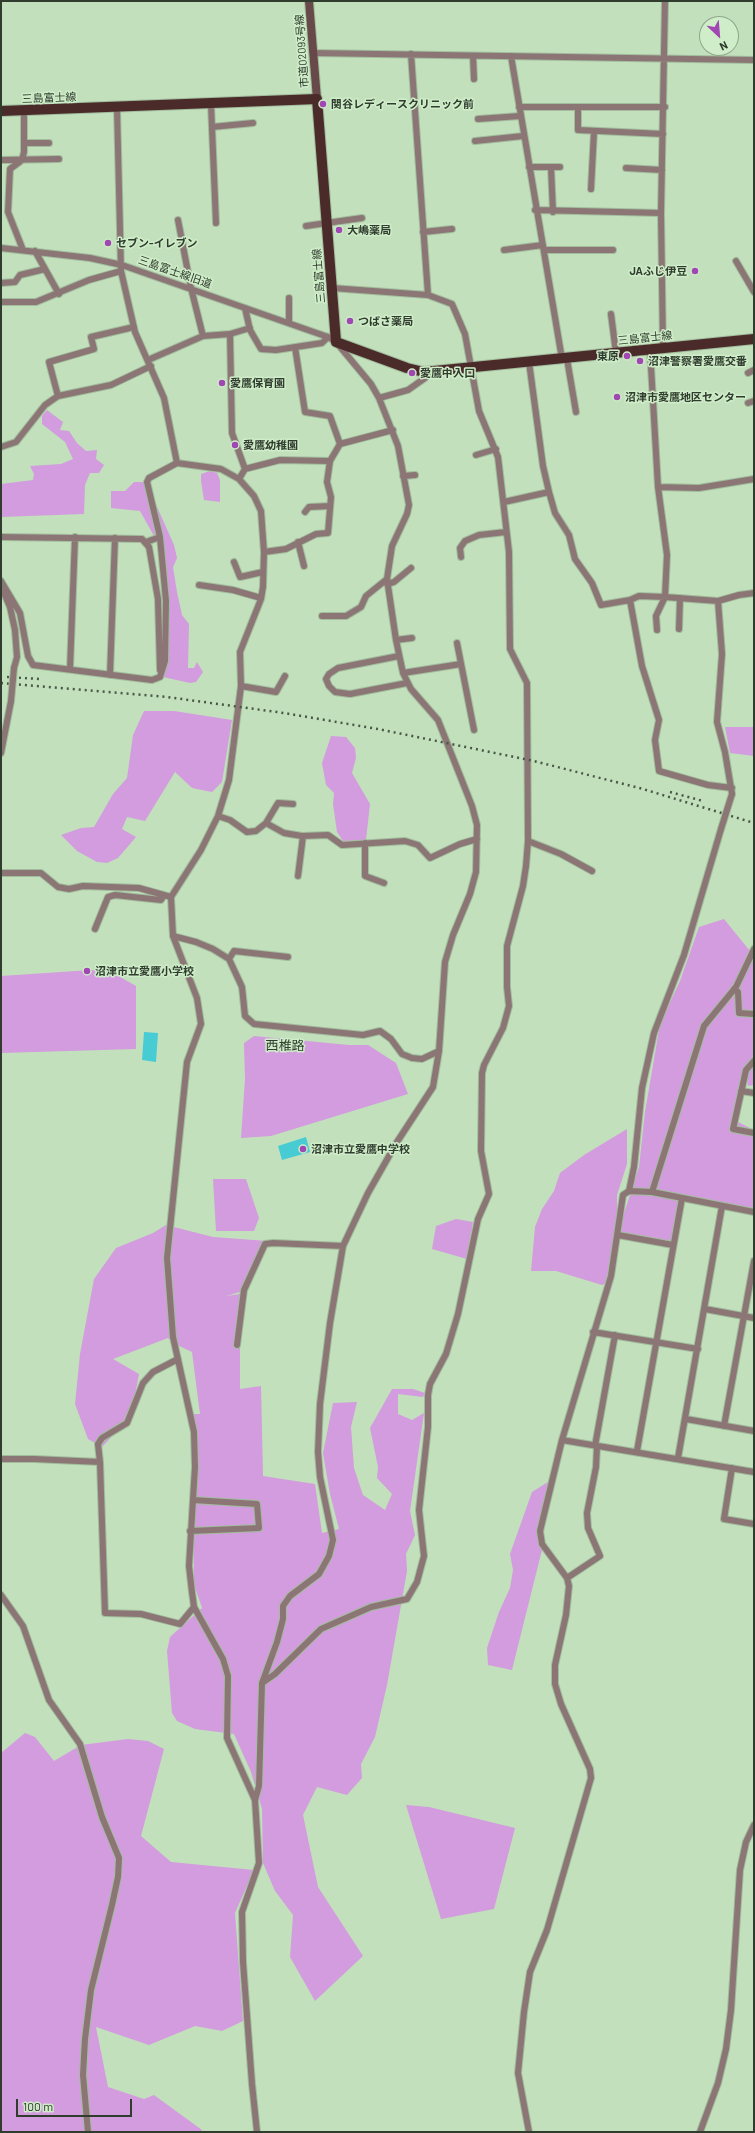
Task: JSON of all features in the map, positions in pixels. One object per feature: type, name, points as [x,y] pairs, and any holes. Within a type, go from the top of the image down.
[{"type":"main road","name":"三島富士線","points":[[1,111],[117,108],[317,99],[332,288],[332,340],[407,368],[424,372],[754,339]]},
{"type":"street","name":"市道02093号線","points":[[309,1],[317,99]]},
{"type":"street","points":[[664,348],[661,213],[665,107],[665,1]]},
{"type":"street","points":[[313,53],[754,60]]},
{"type":"street","points":[[411,54],[428,294]]},
{"type":"street","points":[[473,56],[474,79]]},
{"type":"street","points":[[511,56],[535,210],[544,248],[564,359],[576,412]]},
{"type":"street","points":[[211,104],[216,223]]},
{"type":"street","points":[[518,107],[665,107]]},
{"type":"street","points":[[578,107],[578,130],[594,132],[663,134]]},
{"type":"street","points":[[117,108],[122,268],[134,327],[164,398],[177,463]]},
{"type":"street","points":[[23,250],[8,212],[10,169],[22,160],[24,143],[24,110]]},
{"type":"street","points":[[478,119],[520,116]]},
{"type":"street","points":[[212,127],[253,123]]},
{"type":"street","points":[[591,189],[594,132]]},
{"type":"street","points":[[475,141],[524,136]]},
{"type":"street","points":[[24,143],[49,144]]},
{"type":"street","points":[[1,160],[59,159]]},
{"type":"street","points":[[529,166],[560,167]]},
{"type":"street","points":[[551,167],[553,212]]},
{"type":"street","points":[[626,168],[662,170]]},
{"type":"street","points":[[535,210],[553,212],[661,213]]},
{"type":"street","points":[[306,226],[362,218]]},
{"type":"street","points":[[178,220],[191,288],[203,336]]},
{"type":"street","points":[[423,232],[452,229]]},
{"type":"street","name":"三島富士線旧道","points":[[1,248],[90,258],[191,288],[332,340]]},
{"type":"street","points":[[504,250],[544,248],[613,250]]},
{"type":"street","points":[[35,251],[59,294]]},
{"type":"street","points":[[736,261],[754,292]]},
{"type":"street","points":[[1,302],[36,302],[122,268]]},
{"type":"street","points":[[1,282],[15,282],[20,275],[45,269]]},
{"type":"street","points":[[262,1683],[276,1674],[321,1629],[371,1607],[407,1599],[417,1582],[424,1556],[419,1510],[428,1427],[428,1395],[430,1384],[446,1354],[456,1321],[478,1219],[489,1194],[481,1151],[482,1073],[503,1028],[509,1006],[507,987],[507,946],[523,886],[528,841],[527,683],[510,649],[510,552],[506,532],[499,462],[496,449],[479,411],[465,334],[452,304],[428,294],[332,288]]},
{"type":"street","points":[[289,298],[289,323]]},
{"type":"street","points":[[245,308],[250,328],[261,349],[276,350],[332,340],[371,384],[379,398],[393,430],[409,505],[407,514],[392,546],[388,582],[399,656],[407,683],[438,720],[472,806],[477,825],[476,872],[470,894],[453,935],[445,962],[439,1051],[433,1087],[397,1142],[371,1186],[343,1246],[330,1323],[319,1410],[318,1452],[320,1477],[333,1540],[329,1556],[319,1574],[290,1596],[283,1606],[283,1619],[277,1642],[262,1683],[259,1786],[255,1800],[259,1863],[242,1912],[243,1969],[257,2132]]},
{"type":"street","points":[[610,314],[616,353]]},
{"type":"street","points":[[58,396],[49,362],[94,349],[91,337],[134,327]]},
{"type":"street","points":[[1,447],[16,442],[45,405],[58,396],[111,385],[203,336],[230,334],[250,328]]},
{"type":"street","points":[[230,334],[232,433],[245,469]]},
{"type":"street","points":[[296,347],[305,412],[330,416],[340,444]]},
{"type":"street","points":[[650,349],[658,487],[667,555],[665,597],[656,616],[657,630]]},
{"type":"street","points":[[530,362],[543,466],[548,492],[556,513],[569,535],[575,559],[592,583],[602,605],[630,600],[639,596],[718,601],[739,594],[754,593]]},
{"type":"street","points":[[379,398],[408,390],[425,378],[430,371]]},
{"type":"street","points":[[748,403],[754,400]]},
{"type":"street","points":[[264,552],[286,549],[316,534],[328,533],[331,497],[327,482],[330,461],[340,444],[393,430]]},
{"type":"street","points":[[476,455],[496,449]]},
{"type":"street","points":[[239,479],[245,469],[280,460],[330,461]]},
{"type":"street","points":[[160,677],[165,661],[166,601],[160,537],[147,482],[149,478],[177,463],[221,469],[239,479],[254,496],[261,511],[264,552],[263,572],[261,598],[240,652],[242,686],[229,780],[218,816],[201,850],[171,897],[173,936],[197,998],[201,1024],[187,1062],[166,1258],[173,1337],[194,1432],[195,1467],[189,1566],[194,1607],[223,1659],[228,1676],[227,1738],[255,1800]]},
{"type":"street","points":[[403,476],[415,475]]},
{"type":"street","points":[[658,487],[699,488],[754,479]]},
{"type":"street","points":[[504,502],[548,492]]},
{"type":"street","points":[[305,512],[309,507],[330,506]]},
{"type":"street","points":[[461,557],[460,548],[465,540],[479,535],[506,532]]},
{"type":"street","points":[[1,537],[115,538],[142,539],[146,542],[158,599],[160,677]]},
{"type":"street","points":[[70,669],[75,537]]},
{"type":"street","points":[[146,542],[160,537]]},
{"type":"street","points":[[110,675],[115,538]]},
{"type":"street","points":[[298,542],[304,566]]},
{"type":"street","points":[[234,562],[240,577],[263,572]]},
{"type":"street","points":[[322,616],[346,616],[361,607],[366,596],[388,582],[394,582],[411,568]]},
{"type":"street","points":[[1,581],[20,613],[28,656],[33,665],[152,680],[160,677]]},
{"type":"street","points":[[199,585],[233,590],[261,598]]},
{"type":"street","points":[[1,586],[10,607],[15,630],[17,657],[14,668],[12,701],[1,753]]},
{"type":"street","points":[[680,598],[680,628]]},
{"type":"street","points":[[630,600],[642,666],[659,720],[655,740],[659,771],[732,791]]},
{"type":"street","points":[[630,1191],[642,1088],[654,1033],[684,955],[732,791],[717,722],[722,654],[718,601]]},
{"type":"street","points":[[396,640],[412,638]]},
{"type":"street","points":[[456,643],[474,730]]},
{"type":"street","points":[[399,656],[338,668],[329,674],[326,679],[328,686],[335,692],[350,694],[407,683]]},
{"type":"street","points":[[403,673],[461,664]]},
{"type":"street","points":[[242,686],[276,692],[285,676]]},
{"type":"street","points":[[218,816],[230,820],[246,832],[256,831],[266,823],[278,803],[293,804]]},
{"type":"street","points":[[266,823],[284,833],[303,836],[328,835],[342,845],[405,841],[418,845],[430,858],[460,844],[477,839]]},
{"type":"street","points":[[298,876],[303,836]]},
{"type":"street","points":[[528,841],[561,854],[592,871]]},
{"type":"street","points":[[365,843],[365,876],[384,883]]},
{"type":"street","points":[[1,873],[42,873],[58,887],[64,888],[83,886],[139,888],[171,897]]},
{"type":"street","points":[[95,929],[108,897],[115,895],[161,900],[164,895]]},
{"type":"street","points":[[173,936],[202,944],[229,959],[242,987],[245,1016],[254,1024],[363,1035],[380,1031],[391,1040],[402,1054],[412,1058],[422,1058],[439,1051]]},
{"type":"street","points":[[652,1192],[704,1026],[734,989],[754,949]]},
{"type":"street","points":[[229,959],[234,951],[288,957]]},
{"type":"street","points":[[734,989],[738,992],[739,1013],[754,1014]]},
{"type":"street","points":[[754,1061],[746,1070],[733,1130],[754,1133]]},
{"type":"street","points":[[741,1091],[754,1093]]},
{"type":"street","points":[[529,2132],[518,2073],[524,2012],[530,1972],[547,1930],[591,1778],[590,1769],[561,1704],[555,1684],[555,1665],[566,1615],[569,1586],[567,1578],[542,1544],[540,1531],[562,1440],[593,1332],[611,1276],[623,1195],[630,1191],[652,1192],[754,1212]]},
{"type":"street","points":[[637,1451],[655,1341],[682,1198]]},
{"type":"street","points":[[678,1458],[722,1206]]},
{"type":"street","points":[[618,1235],[673,1246]]},
{"type":"street","points":[[237,1345],[244,1290],[265,1244],[273,1243],[343,1246]]},
{"type":"street","points":[[724,1426],[754,1261]]},
{"type":"street","points":[[705,1309],[754,1318]]},
{"type":"street","points":[[593,1332],[698,1349]]},
{"type":"street","points":[[567,1578],[600,1556],[588,1528],[587,1513],[596,1467],[596,1446],[615,1335]]},
{"type":"street","points":[[178,1360],[153,1372],[143,1384],[127,1423],[102,1438],[98,1444],[100,1462],[104,1613],[141,1614],[180,1624],[194,1607]]},
{"type":"street","points":[[686,1419],[754,1431]]},
{"type":"street","points":[[562,1440],[637,1451],[754,1472]]},
{"type":"street","points":[[1,1459],[100,1462]]},
{"type":"street","points":[[732,1468],[724,1519],[754,1524]]},
{"type":"street","points":[[190,1531],[259,1528],[257,1504],[193,1500]]},
{"type":"street","points":[[1,1595],[24,1626],[49,1700],[80,1744],[102,1817],[119,1858],[118,1877],[92,1990],[85,2039],[82,2075],[88,2132]]},
{"type":"street","points":[[700,2132],[718,2082],[726,2049],[731,2010],[740,1870],[746,1842],[754,1825]]},
{"type":"shaded area","points":[[47,410],[63,422],[60,430],[69,431],[77,443],[86,451],[97,450],[96,459],[104,465],[99,473],[90,473],[85,485],[84,514],[1,517],[1,484],[33,480],[34,474],[30,466],[61,464],[73,459],[65,442],[42,424],[42,416]]},
{"type":"shaded area","points":[[210,471],[217,473],[220,480],[220,502],[204,500],[201,474]]},
{"type":"shaded area","points":[[134,482],[146,482],[174,545],[177,558],[173,567],[177,592],[182,615],[189,624],[188,668],[194,668],[197,662],[203,672],[196,682],[190,683],[163,677],[167,666],[166,654],[169,605],[163,571],[163,552],[140,511],[111,508],[111,491],[125,491]]},
{"type":"shaded area","points":[[144,711],[174,711],[232,720],[222,782],[212,792],[192,788],[175,772],[145,821],[127,817],[122,829],[136,837],[118,858],[107,863],[97,862],[77,851],[61,835],[81,828],[94,827],[113,794],[127,778],[133,735]]},
{"type":"shaded area","points":[[725,727],[754,727],[754,756],[730,753]]},
{"type":"shaded area","points":[[331,736],[346,737],[355,748],[356,758],[352,773],[370,804],[366,840],[343,841],[337,832],[333,804],[334,793],[326,785],[322,763]]},
{"type":"shaded area","points":[[724,919],[754,956],[754,1085],[748,1086],[746,1072],[736,1121],[754,1130],[754,1208],[682,1198],[678,1218],[674,1222],[677,1225],[672,1243],[618,1232],[639,1167],[645,1112],[660,1024],[680,981],[699,927]]},
{"type":"shaded area","points":[[106,969],[136,986],[136,1049],[1,1053],[1,976]]},
{"type":"shaded area","points":[[254,1036],[349,1045],[368,1045],[396,1063],[408,1094],[271,1136],[241,1138],[245,1079],[244,1043]]},
{"type":"shaded area","points":[[627,1129],[627,1164],[617,1195],[617,1237],[607,1283],[602,1285],[556,1271],[531,1271],[535,1227],[542,1209],[554,1191],[560,1173],[584,1155]]},
{"type":"shaded area","points":[[213,1179],[246,1179],[259,1218],[254,1231],[216,1231]]},
{"type":"shaded area","points":[[456,1219],[473,1222],[467,1259],[432,1249],[436,1226]]},
{"type":"shaded area","points":[[166,1225],[213,1237],[267,1241],[240,1292],[226,1296],[240,1294],[240,1389],[261,1386],[263,1476],[315,1484],[322,1533],[339,1529],[330,1494],[323,1453],[333,1403],[357,1402],[351,1427],[354,1468],[363,1495],[385,1510],[392,1494],[377,1478],[378,1467],[370,1428],[392,1389],[413,1389],[425,1393],[423,1397],[398,1394],[398,1414],[412,1420],[424,1413],[410,1511],[415,1535],[406,1554],[407,1571],[387,1685],[375,1737],[361,1764],[362,1778],[347,1795],[317,1787],[303,1815],[318,1887],[363,1956],[315,2001],[290,1957],[293,1915],[275,1891],[263,1863],[262,1809],[251,1772],[234,1734],[195,1729],[177,1721],[172,1713],[167,1651],[170,1637],[202,1608],[194,1584],[193,1414],[200,1414],[192,1352],[175,1344],[168,1338],[113,1359],[139,1374],[131,1416],[102,1447],[88,1439],[75,1404],[80,1354],[94,1279],[116,1248],[153,1233]]},
{"type":"shaded area","points":[[548,1482],[551,1500],[541,1536],[542,1550],[512,1670],[488,1665],[487,1648],[499,1612],[510,1588],[513,1570],[510,1554],[532,1492]]},
{"type":"shaded area","points":[[25,1733],[35,1737],[54,1761],[81,1745],[128,1739],[148,1741],[164,1749],[141,1836],[171,1862],[254,1870],[235,1913],[243,2021],[222,2031],[195,2026],[149,2045],[96,2027],[108,2087],[144,2099],[154,2095],[202,2130],[201,2132],[1,2132],[1,1753]]},
{"type":"shaded area","points":[[406,1805],[429,1807],[515,1828],[494,1909],[441,1919]]},
{"type":"water","points":[[144,1032],[158,1033],[156,1062],[142,1060]]},
{"type":"water","points":[[306,1137],[310,1152],[282,1160],[278,1146]]},
{"type":"railway","points":[[7,677],[39,679]]},
{"type":"railway","points":[[1,683],[167,697],[284,713],[378,729],[534,761],[643,789],[754,823]]},
{"type":"railway","points":[[670,792],[703,801]]},
{"type":"place","name":"関谷レディースクリニック前","points":[[323,104]]},
{"type":"place","name":"大嶋薬局","points":[[339,230]]},
{"type":"place","name":"セブン-イレブン","points":[[108,243]]},
{"type":"place","name":"JAふじ伊豆","points":[[695,271]]},
{"type":"place","name":"つばさ薬局","points":[[350,321]]},
{"type":"place","name":"東原","points":[[627,356]]},
{"type":"place","name":"沼津警察署愛鷹交番","points":[[640,361]]},
{"type":"place","name":"愛鷹中入口","points":[[412,373]]},
{"type":"place","name":"愛鷹保育園","points":[[222,383]]},
{"type":"place","name":"沼津市愛鷹地区センター","points":[[617,397]]},
{"type":"place","name":"愛鷹幼稚園","points":[[235,445]]},
{"type":"place","name":"沼津市立愛鷹小学校","points":[[87,971]]},
{"type":"place","name":"沼津市立愛鷹中学校","points":[[303,1149]]},
{"type":"district","name":"西椎路","points":[[285,1046]]}]
